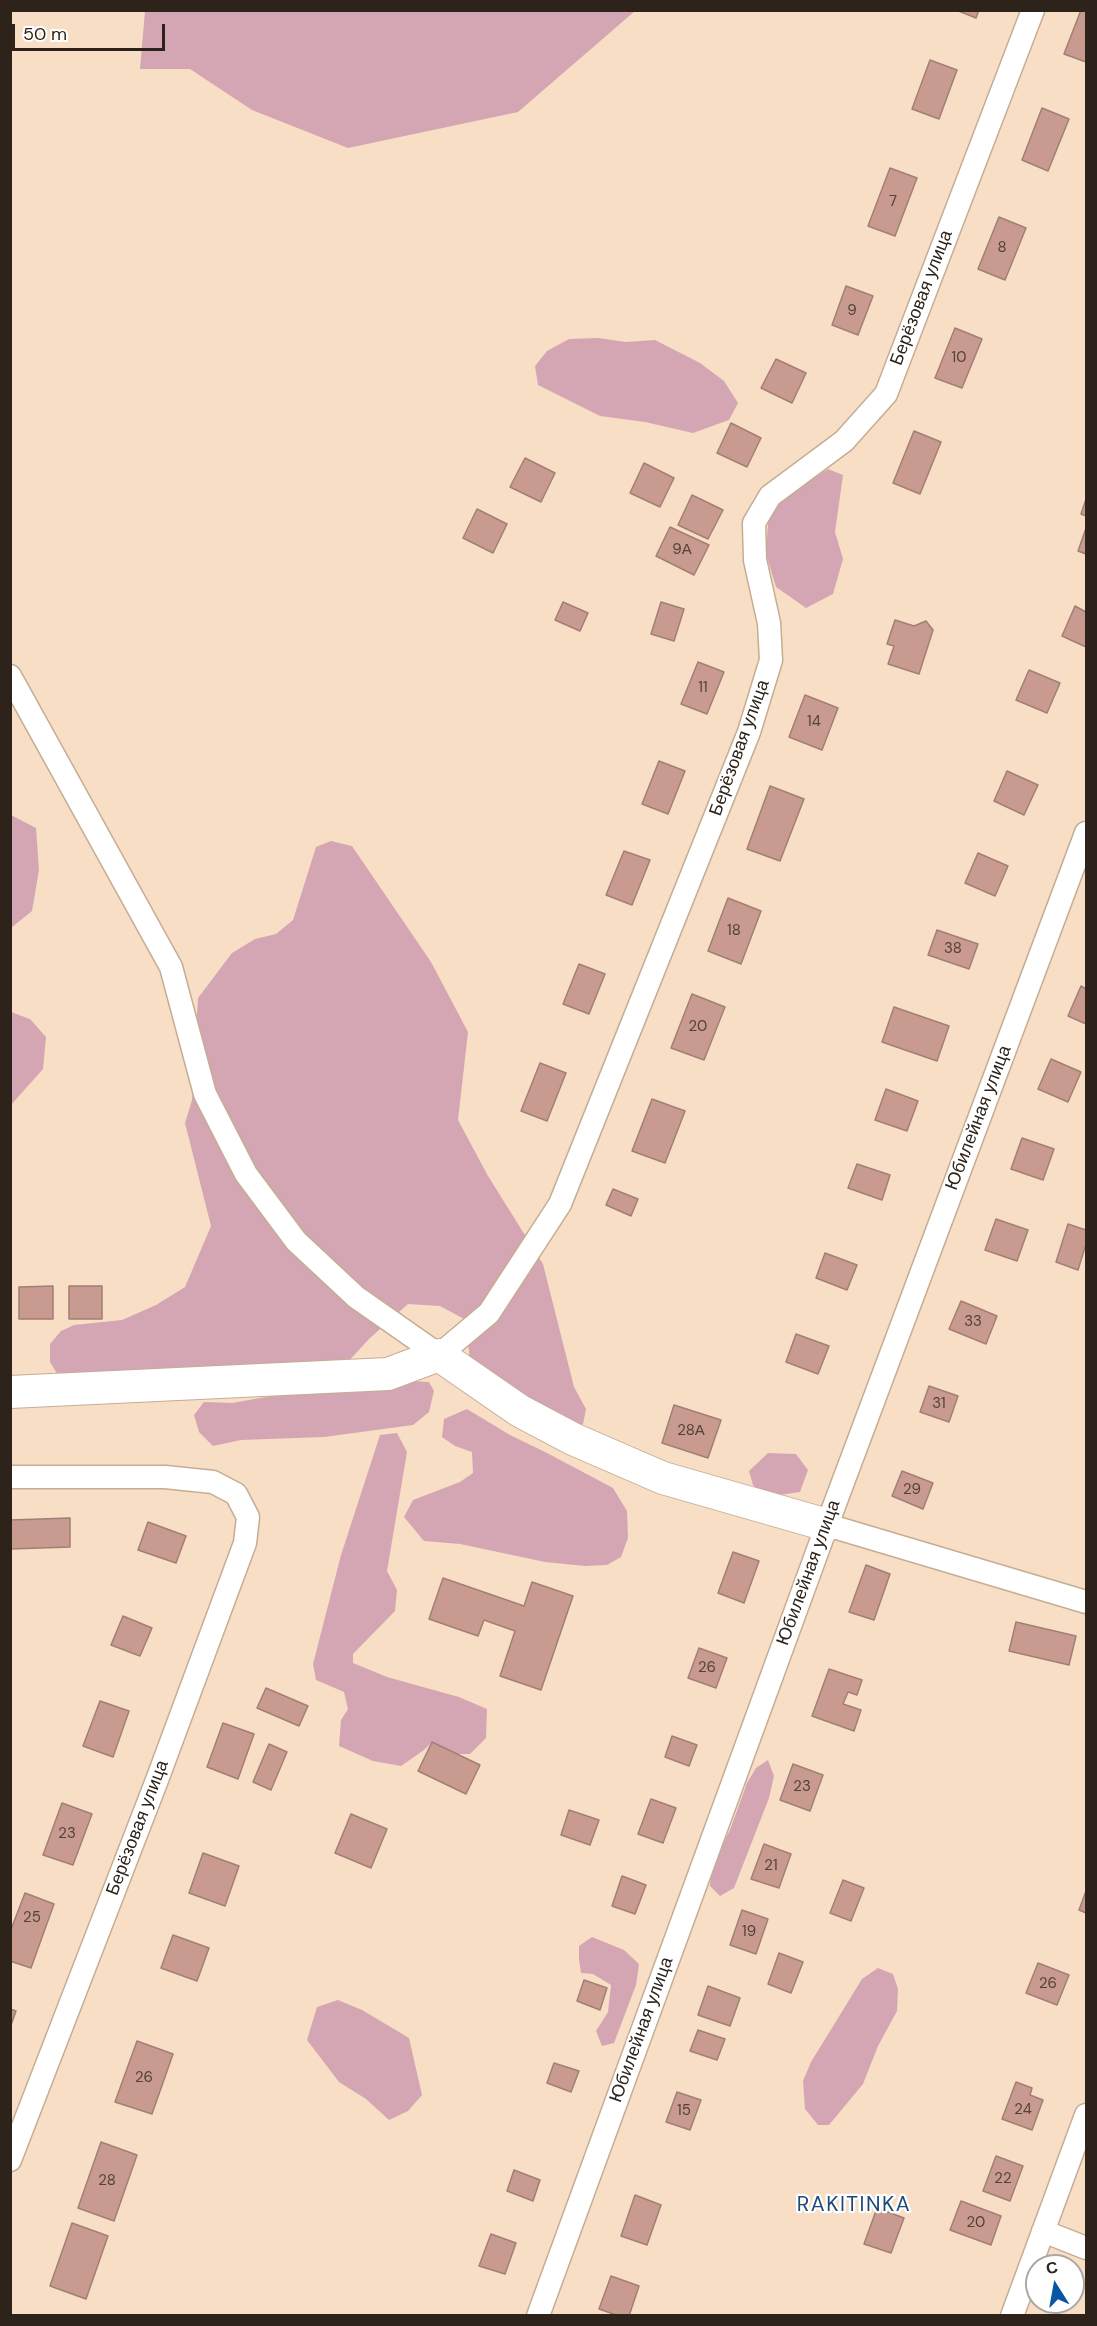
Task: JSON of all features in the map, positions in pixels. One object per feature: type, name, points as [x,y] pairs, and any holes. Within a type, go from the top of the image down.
[{"type":"street","name":"Берёзовая улица","points":[[440,1355],[489,1313],[560,1204],[749,732],[771,660],[769,623],[754,560],[754,523],[770,496],[844,441],[886,394],[1033,10]]},
{"type":"street","points":[[10,676],[171,967],[204,1094],[246,1173],[296,1241],[356,1297],[520,1411],[573,1440],[663,1478],[1086,1602]]},
{"type":"street","name":"Юбилейная улица","points":[[538,2316],[827,1525],[1086,833]]},
{"type":"street","points":[[10,1392],[388,1374],[440,1355]]},
{"type":"street","name":"Берёзовая улица","points":[[10,1477],[165,1477],[213,1482],[236,1494],[248,1517],[245,1543],[157,1780],[10,2160]]},
{"type":"street","points":[[1012,2316],[1086,2115]]},
{"type":"street","points":[[1043,2231],[1086,2248]]},
{"type":"shaded area","points":[[145,10],[635,11],[518,112],[348,148],[252,110],[190,69],[140,69]]},
{"type":"shaded area","points":[[598,338],[626,342],[655,340],[700,363],[724,381],[738,403],[729,420],[693,433],[645,422],[600,416],[538,385],[535,366],[547,351],[569,339]]},
{"type":"shaded area","points":[[828,469],[843,475],[835,532],[843,559],[833,594],[806,608],[776,587],[766,554],[769,508]]},
{"type":"shaded area","points":[[11,815],[36,828],[39,870],[32,911],[11,928]]},
{"type":"shaded area","points":[[331,841],[352,846],[431,962],[468,1032],[458,1120],[488,1176],[543,1264],[574,1387],[586,1409],[583,1424],[568,1429],[471,1373],[466,1320],[440,1306],[408,1304],[370,1338],[343,1367],[61,1380],[50,1362],[50,1344],[61,1331],[74,1325],[122,1320],[156,1305],[185,1287],[211,1226],[185,1123],[192,1100],[198,998],[232,953],[255,939],[276,934],[293,920],[316,847]]},
{"type":"shaded area","points":[[11,1012],[30,1019],[46,1037],[43,1069],[11,1105]]},
{"type":"shaded area","points":[[391,1380],[429,1382],[434,1391],[429,1412],[413,1425],[324,1437],[241,1440],[213,1446],[199,1432],[194,1415],[204,1402],[232,1403],[311,1389]]},
{"type":"shaded area","points":[[467,1409],[510,1435],[613,1488],[627,1511],[628,1538],[621,1557],[607,1565],[585,1566],[545,1562],[460,1544],[424,1541],[404,1517],[413,1500],[460,1482],[473,1473],[472,1452],[455,1446],[442,1437],[444,1419]]},
{"type":"shaded area","points":[[397,1433],[407,1452],[387,1571],[397,1590],[395,1611],[353,1654],[353,1663],[387,1677],[459,1697],[487,1709],[486,1738],[470,1754],[457,1754],[432,1742],[401,1766],[373,1761],[339,1746],[341,1720],[348,1709],[344,1692],[316,1680],[313,1664],[341,1555],[380,1435]]},
{"type":"shaded area","points":[[768,1453],[796,1454],[808,1470],[800,1492],[765,1497],[753,1485],[749,1471]]},
{"type":"shaded area","points":[[768,1760],[774,1776],[769,1798],[734,1888],[720,1896],[710,1886],[712,1865],[730,1830],[747,1783],[756,1768]]},
{"type":"shaded area","points":[[592,1937],[624,1950],[639,1964],[636,1985],[614,2043],[602,2046],[596,2031],[608,2012],[611,1985],[593,1974],[581,1973],[579,1960],[579,1946]]},
{"type":"shaded area","points":[[878,1968],[893,1974],[898,1989],[897,2011],[878,2046],[863,2084],[829,2125],[818,2125],[805,2109],[803,2081],[811,2062],[862,1979]]},
{"type":"shaded area","points":[[338,2000],[362,2010],[409,2038],[422,2095],[408,2111],[389,2120],[366,2099],[339,2082],[307,2040],[317,2007]]},
{"type":"building","points":[[956,10],[979,10],[976,18]]},
{"type":"building","points":[[1081,10],[1086,10],[1086,62],[1064,54]]},
{"type":"building","points":[[930,60],[957,70],[939,119],[912,109]]},
{"type":"building","points":[[1042,108],[1069,119],[1048,171],[1022,160]]},
{"type":"building","points":[[890,168],[917,178],[895,236],[868,226]]},
{"type":"building","points":[[999,217],[1026,228],[1005,280],[978,269]]},
{"type":"building","points":[[846,286],[873,296],[858,335],[832,325]]},
{"type":"building","points":[[955,328],[982,339],[962,388],[935,378]]},
{"type":"building","points":[[776,359],[806,373],[792,403],[761,388]]},
{"type":"building","points":[[731,423],[761,438],[747,467],[717,453]]},
{"type":"building","points":[[914,431],[941,442],[920,494],[893,483]]},
{"type":"building","points":[[525,458],[555,473],[541,502],[510,487]]},
{"type":"building","points":[[644,463],[674,478],[660,507],[630,493]]},
{"type":"building","points":[[692,495],[723,510],[708,539],[678,525]]},
{"type":"building","points":[[1086,499],[1086,516],[1081,514]]},
{"type":"building","points":[[477,509],[507,524],[493,553],[463,538]]},
{"type":"building","points":[[670,527],[709,545],[694,575],[656,556]]},
{"type":"building","points":[[1086,528],[1086,554],[1078,551]]},
{"type":"building","points":[[563,602],[588,613],[580,631],[555,620]]},
{"type":"building","points":[[661,602],[684,609],[674,641],[651,634]]},
{"type":"building","points":[[1075,606],[1086,612],[1086,647],[1062,636]]},
{"type":"building","points":[[895,620],[914,626],[926,621],[933,630],[919,674],[888,664],[894,646],[887,644]]},
{"type":"building","points":[[698,662],[724,672],[707,714],[681,704]]},
{"type":"building","points":[[1029,670],[1060,683],[1047,713],[1016,700]]},
{"type":"building","points":[[805,695],[838,708],[822,750],[789,737]]},
{"type":"building","points":[[659,761],[685,771],[668,814],[642,804]]},
{"type":"building","points":[[1007,771],[1038,785],[1024,815],[994,801]]},
{"type":"building","points":[[770,786],[804,799],[780,861],[747,849]]},
{"type":"building","points":[[624,851],[650,860],[632,905],[606,895]]},
{"type":"building","points":[[978,853],[1008,866],[995,896],[965,883]]},
{"type":"building","points":[[728,898],[761,911],[741,964],[708,951]]},
{"type":"building","points":[[937,930],[978,944],[969,969],[928,955]]},
{"type":"building","points":[[579,964],[605,974],[589,1014],[563,1004]]},
{"type":"building","points":[[1081,986],[1086,989],[1086,1024],[1068,1016]]},
{"type":"building","points":[[692,994],[725,1007],[704,1060],[671,1048]]},
{"type":"building","points":[[894,1007],[949,1026],[937,1061],[882,1042]]},
{"type":"building","points":[[1051,1059],[1081,1072],[1068,1102],[1038,1089]]},
{"type":"building","points":[[540,1063],[566,1073],[547,1121],[521,1111]]},
{"type":"building","points":[[886,1089],[918,1101],[907,1131],[875,1120]]},
{"type":"building","points":[[652,1099],[685,1111],[665,1163],[632,1151]]},
{"type":"building","points":[[1022,1138],[1054,1149],[1043,1180],[1011,1169]]},
{"type":"building","points":[[857,1164],[890,1175],[882,1200],[848,1188]]},
{"type":"building","points":[[613,1189],[638,1199],[631,1216],[606,1205]]},
{"type":"building","points":[[996,1219],[1028,1230],[1017,1261],[985,1250]]},
{"type":"building","points":[[1068,1224],[1086,1230],[1086,1244],[1078,1270],[1056,1262]]},
{"type":"building","points":[[825,1253],[857,1265],[847,1290],[816,1278]]},
{"type":"building","points":[[53,1286],[53,1319],[19,1319],[19,1287]]},
{"type":"building","points":[[69,1286],[102,1286],[102,1319],[69,1319]]},
{"type":"building","points":[[961,1301],[997,1316],[986,1344],[949,1329]]},
{"type":"building","points":[[796,1334],[829,1346],[818,1374],[786,1362]]},
{"type":"building","points":[[929,1386],[958,1396],[949,1422],[920,1412]]},
{"type":"building","points":[[674,1405],[721,1420],[708,1458],[662,1443]]},
{"type":"building","points":[[902,1471],[933,1483],[923,1509],[892,1496]]},
{"type":"building","points":[[70,1518],[70,1547],[10,1549],[10,1520]]},
{"type":"building","points":[[148,1522],[186,1536],[176,1563],[138,1550]]},
{"type":"building","points":[[733,1552],[759,1561],[744,1603],[718,1593]]},
{"type":"building","points":[[866,1565],[890,1574],[874,1620],[849,1612]]},
{"type":"building","points":[[443,1578],[524,1606],[532,1582],[573,1596],[541,1690],[500,1676],[515,1631],[484,1620],[478,1636],[429,1619]]},
{"type":"building","points":[[123,1616],[152,1628],[140,1656],[111,1645]]},
{"type":"building","points":[[1016,1622],[1076,1636],[1069,1665],[1009,1651]]},
{"type":"building","points":[[699,1648],[727,1658],[716,1688],[688,1678]]},
{"type":"building","points":[[829,1669],[862,1680],[857,1695],[848,1692],[843,1704],[861,1710],[854,1731],[812,1716]]},
{"type":"building","points":[[266,1688],[308,1706],[299,1726],[257,1708]]},
{"type":"building","points":[[100,1701],[129,1711],[113,1757],[83,1746]]},
{"type":"building","points":[[223,1723],[254,1734],[238,1779],[207,1767]]},
{"type":"building","points":[[672,1736],[697,1745],[689,1766],[665,1757]]},
{"type":"building","points":[[432,1742],[480,1765],[466,1794],[418,1771]]},
{"type":"building","points":[[269,1744],[287,1752],[271,1790],[253,1782]]},
{"type":"building","points":[[793,1764],[823,1775],[810,1811],[780,1800]]},
{"type":"building","points":[[651,1799],[676,1808],[663,1843],[638,1834]]},
{"type":"building","points":[[62,1803],[92,1814],[73,1865],[43,1855]]},
{"type":"building","points":[[569,1810],[599,1820],[590,1845],[561,1835]]},
{"type":"building","points":[[351,1814],[387,1829],[371,1868],[335,1853]]},
{"type":"building","points":[[764,1844],[791,1854],[779,1888],[751,1879]]},
{"type":"building","points":[[203,1853],[239,1866],[225,1906],[189,1893]]},
{"type":"building","points":[[622,1876],[646,1885],[635,1914],[612,1906]]},
{"type":"building","points":[[843,1880],[864,1888],[851,1921],[830,1913]]},
{"type":"building","points":[[1086,1891],[1086,1913],[1079,1910]]},
{"type":"building","points":[[25,1893],[54,1904],[31,1968],[10,1961],[10,1932]]},
{"type":"building","points":[[742,1910],[768,1919],[756,1954],[730,1945]]},
{"type":"building","points":[[173,1935],[209,1948],[197,1981],[161,1968]]},
{"type":"building","points":[[779,1953],[803,1962],[791,1993],[768,1984]]},
{"type":"building","points":[[1038,1963],[1069,1975],[1057,2005],[1026,1993]]},
{"type":"building","points":[[584,1980],[607,1988],[600,2010],[577,2001]]},
{"type":"building","points":[[708,1986],[740,1998],[730,2026],[698,2015]]},
{"type":"building","points":[[10,2009],[16,2011],[10,2028]]},
{"type":"building","points":[[698,2030],[725,2039],[717,2060],[690,2051]]},
{"type":"building","points":[[137,2041],[173,2054],[152,2114],[115,2102]]},
{"type":"building","points":[[554,2063],[579,2071],[571,2092],[547,2083]]},
{"type":"building","points":[[1016,2082],[1032,2088],[1030,2095],[1043,2100],[1032,2130],[1002,2119]]},
{"type":"building","points":[[677,2092],[701,2100],[690,2130],[666,2122]]},
{"type":"building","points":[[101,2142],[137,2155],[114,2221],[78,2208]]},
{"type":"building","points":[[996,2156],[1023,2166],[1010,2201],[983,2191]]},
{"type":"building","points":[[514,2170],[540,2180],[533,2201],[507,2191]]},
{"type":"building","points":[[635,2195],[661,2205],[647,2245],[621,2236]]},
{"type":"building","points":[[961,2201],[1001,2216],[991,2245],[950,2230]]},
{"type":"building","points":[[877,2208],[904,2218],[891,2253],[864,2244]]},
{"type":"building","points":[[72,2223],[108,2236],[86,2299],[50,2286]]},
{"type":"building","points":[[491,2234],[516,2243],[505,2274],[479,2266]]},
{"type":"building","points":[[611,2276],[639,2286],[629,2316],[619,2316],[599,2309]]},
{"type":"district","name":"RAKITINKA","points":[[854,2205]]}]
